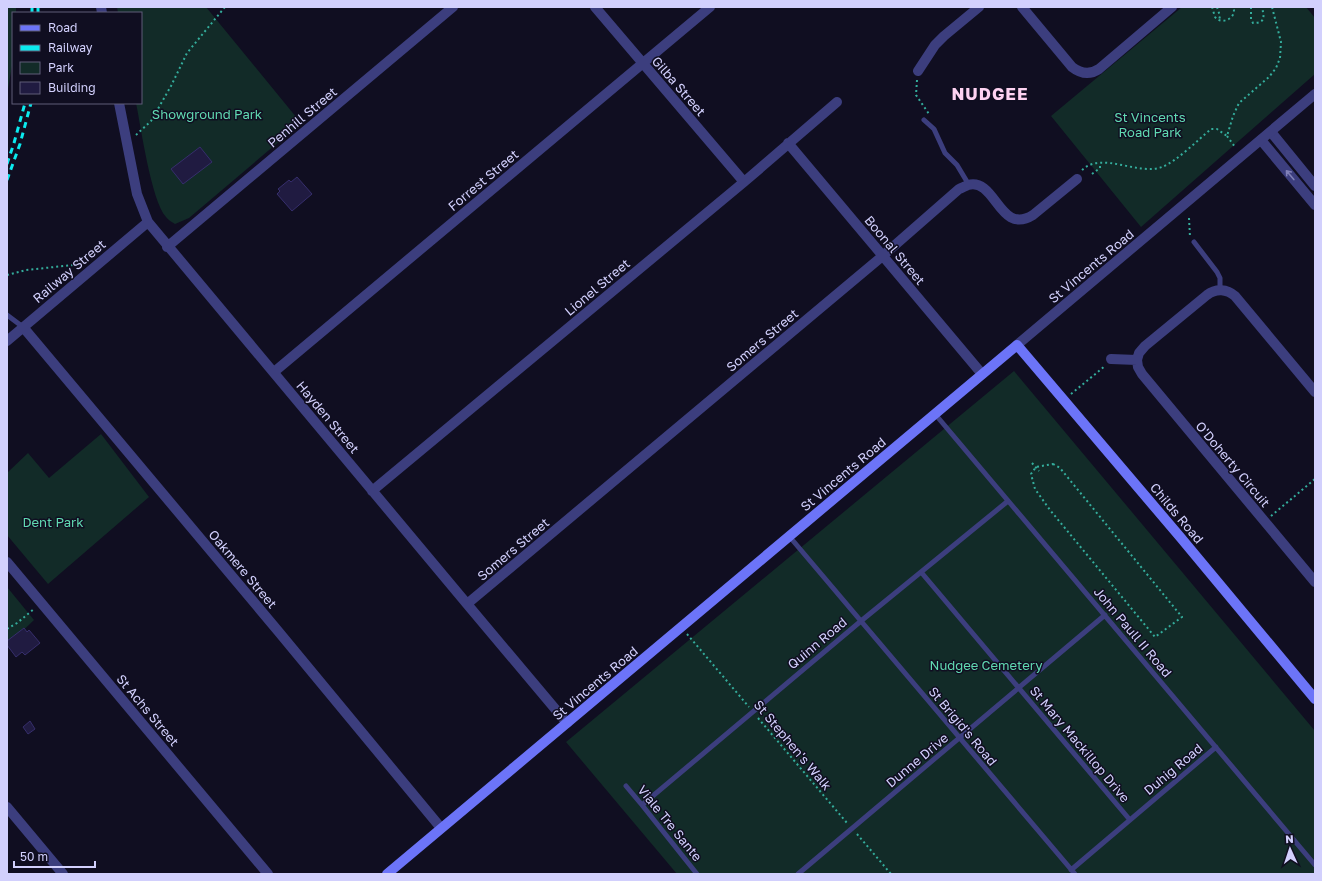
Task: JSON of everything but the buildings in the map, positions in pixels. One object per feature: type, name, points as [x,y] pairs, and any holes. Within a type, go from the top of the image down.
[{"type":"main road","name":"St Vincents Road","points":[[387,874],[1017,345]]},
{"type":"main road","name":"Childs Road","points":[[1017,345],[1315,699]]},
{"type":"street","name":"Penhill Street","points":[[167,247],[454,7]]},
{"type":"street","name":"Gilba Street","points":[[595,7],[744,182]]},
{"type":"street","name":"Forrest Street","points":[[274,372],[710,7]]},
{"type":"street","points":[[918,71],[926,56],[939,40],[979,7]]},
{"type":"street","points":[[1022,7],[1072,67],[1085,73],[1095,72],[1099,69],[1172,7]]},
{"type":"street","name":"St Vincents Road","points":[[1017,345],[1315,94]]},
{"type":"street","name":"Lionel Street","points":[[372,491],[744,182],[836,102]]},
{"type":"street","name":"Hayden Street","points":[[119,104],[137,194],[148,222],[167,247],[274,372],[567,723]]},
{"type":"street","points":[[1271,132],[1315,186]]},
{"type":"street","points":[[1261,140],[1315,205]]},
{"type":"street","name":"Boonal Street","points":[[788,143],[982,374]]},
{"type":"street","points":[[969,185],[984,188],[1005,213],[1014,219],[1019,220],[1029,218],[1077,179]]},
{"type":"street","name":"Somers Street","points":[[467,604],[960,189],[969,185]]},
{"type":"street","name":"Railway Street","points":[[7,341],[148,222]]},
{"type":"street","points":[[1111,359],[1137,360],[1139,353],[1145,346],[1207,295],[1211,292],[1220,290],[1228,291],[1235,296],[1315,392]]},
{"type":"street","name":"Oakmere Street","points":[[23,327],[442,828]]},
{"type":"street","name":"O'Doherty Circuit","points":[[1137,360],[1138,367],[1142,374],[1315,582]]},
{"type":"street","name":"St Achs Street","points":[[7,562],[268,874]]},
{"type":"street","points":[[7,807],[63,874]]},
{"type":"lane","points":[[924,120],[934,129],[945,153],[957,165],[969,185]]},
{"type":"lane","points":[[1194,242],[1217,272],[1220,278],[1220,290]]},
{"type":"lane","points":[[7,315],[23,327]]},
{"type":"lane","name":"John Paull II Road","points":[[935,414],[1315,865]]},
{"type":"lane","name":"Quinn Road","points":[[642,805],[860,621],[1008,501]]},
{"type":"lane","name":"St Brigid's Road","points":[[789,536],[1073,872]]},
{"type":"lane","name":"St Mary Mackillop Drive","points":[[921,572],[1130,820]]},
{"type":"lane","name":"Dunne Drive","points":[[798,874],[1105,616]]},
{"type":"lane","name":"Duhig Road","points":[[1073,872],[1130,820],[1216,747]]},
{"type":"lane","name":"Viale Tre Sante","points":[[626,786],[697,874]]},
{"type":"path","points":[[135,136],[151,121],[171,86],[187,52],[225,7]]},
{"type":"path","points":[[1212,7],[1215,16],[1219,20],[1224,21],[1234,15],[1235,10],[1233,7]]},
{"type":"path","points":[[1217,7],[1220,16],[1219,20]]},
{"type":"path","points":[[1251,7],[1251,19],[1254,23],[1262,22],[1264,18],[1262,7]]},
{"type":"path","points":[[1227,136],[1239,103],[1269,77],[1276,68],[1280,58],[1281,42],[1272,7]]},
{"type":"path","points":[[918,71],[916,95],[921,104],[928,111],[931,122],[930,126]]},
{"type":"path","points":[[1077,179],[1082,169],[1088,165],[1100,163],[1151,169],[1163,167],[1182,154],[1211,129],[1217,129],[1227,136],[1235,147]]},
{"type":"path","points":[[1092,174],[1100,168],[1100,163]]},
{"type":"path","points":[[1188,218],[1190,237],[1194,242]]},
{"type":"path","points":[[7,275],[26,270],[101,261]]},
{"type":"path","points":[[1064,400],[1111,359]]},
{"type":"path","points":[[1032,463],[1039,471]]},
{"type":"path","points":[[1053,464],[1060,468],[1182,617],[1155,638],[1050,510],[1035,488],[1031,474],[1036,467],[1053,464]]},
{"type":"path","points":[[1265,522],[1315,479]]},
{"type":"path","points":[[7,629],[17,623],[41,603]]},
{"type":"path","name":"St Stephen's Walk","points":[[681,627],[891,874]]},
{"type":"green space","points":[[7,7],[16,7],[16,12],[12,12],[12,66],[7,95]]},
{"type":"green space","name":"Showground Park","points":[[117,7],[206,7],[301,123],[189,218],[175,224],[166,217],[161,208],[151,180],[136,104],[142,104],[142,12],[118,12]]},
{"type":"green space","name":"St Vincents Road Park","points":[[1182,7],[1306,7],[1315,18],[1315,74],[1141,227],[1051,116]]},
{"type":"green space","name":"Nudgee Cemetery","points":[[1014,371],[1315,731],[1315,874],[677,874],[566,742]]},
{"type":"green space","name":"Dent Park","points":[[101,434],[149,497],[48,584],[7,535],[7,473],[28,453],[49,478]]},
{"type":"green space","points":[[7,587],[34,620],[7,646]]},
{"type":"railway","points":[[32,7],[32,12]]},
{"type":"railway","points":[[38,7],[38,12]]},
{"type":"railway","points":[[7,164],[25,104]]},
{"type":"railway","points":[[7,180],[20,144],[31,104]]},
{"type":"district","name":"NUDGEE","points":[[990,94]]}]
